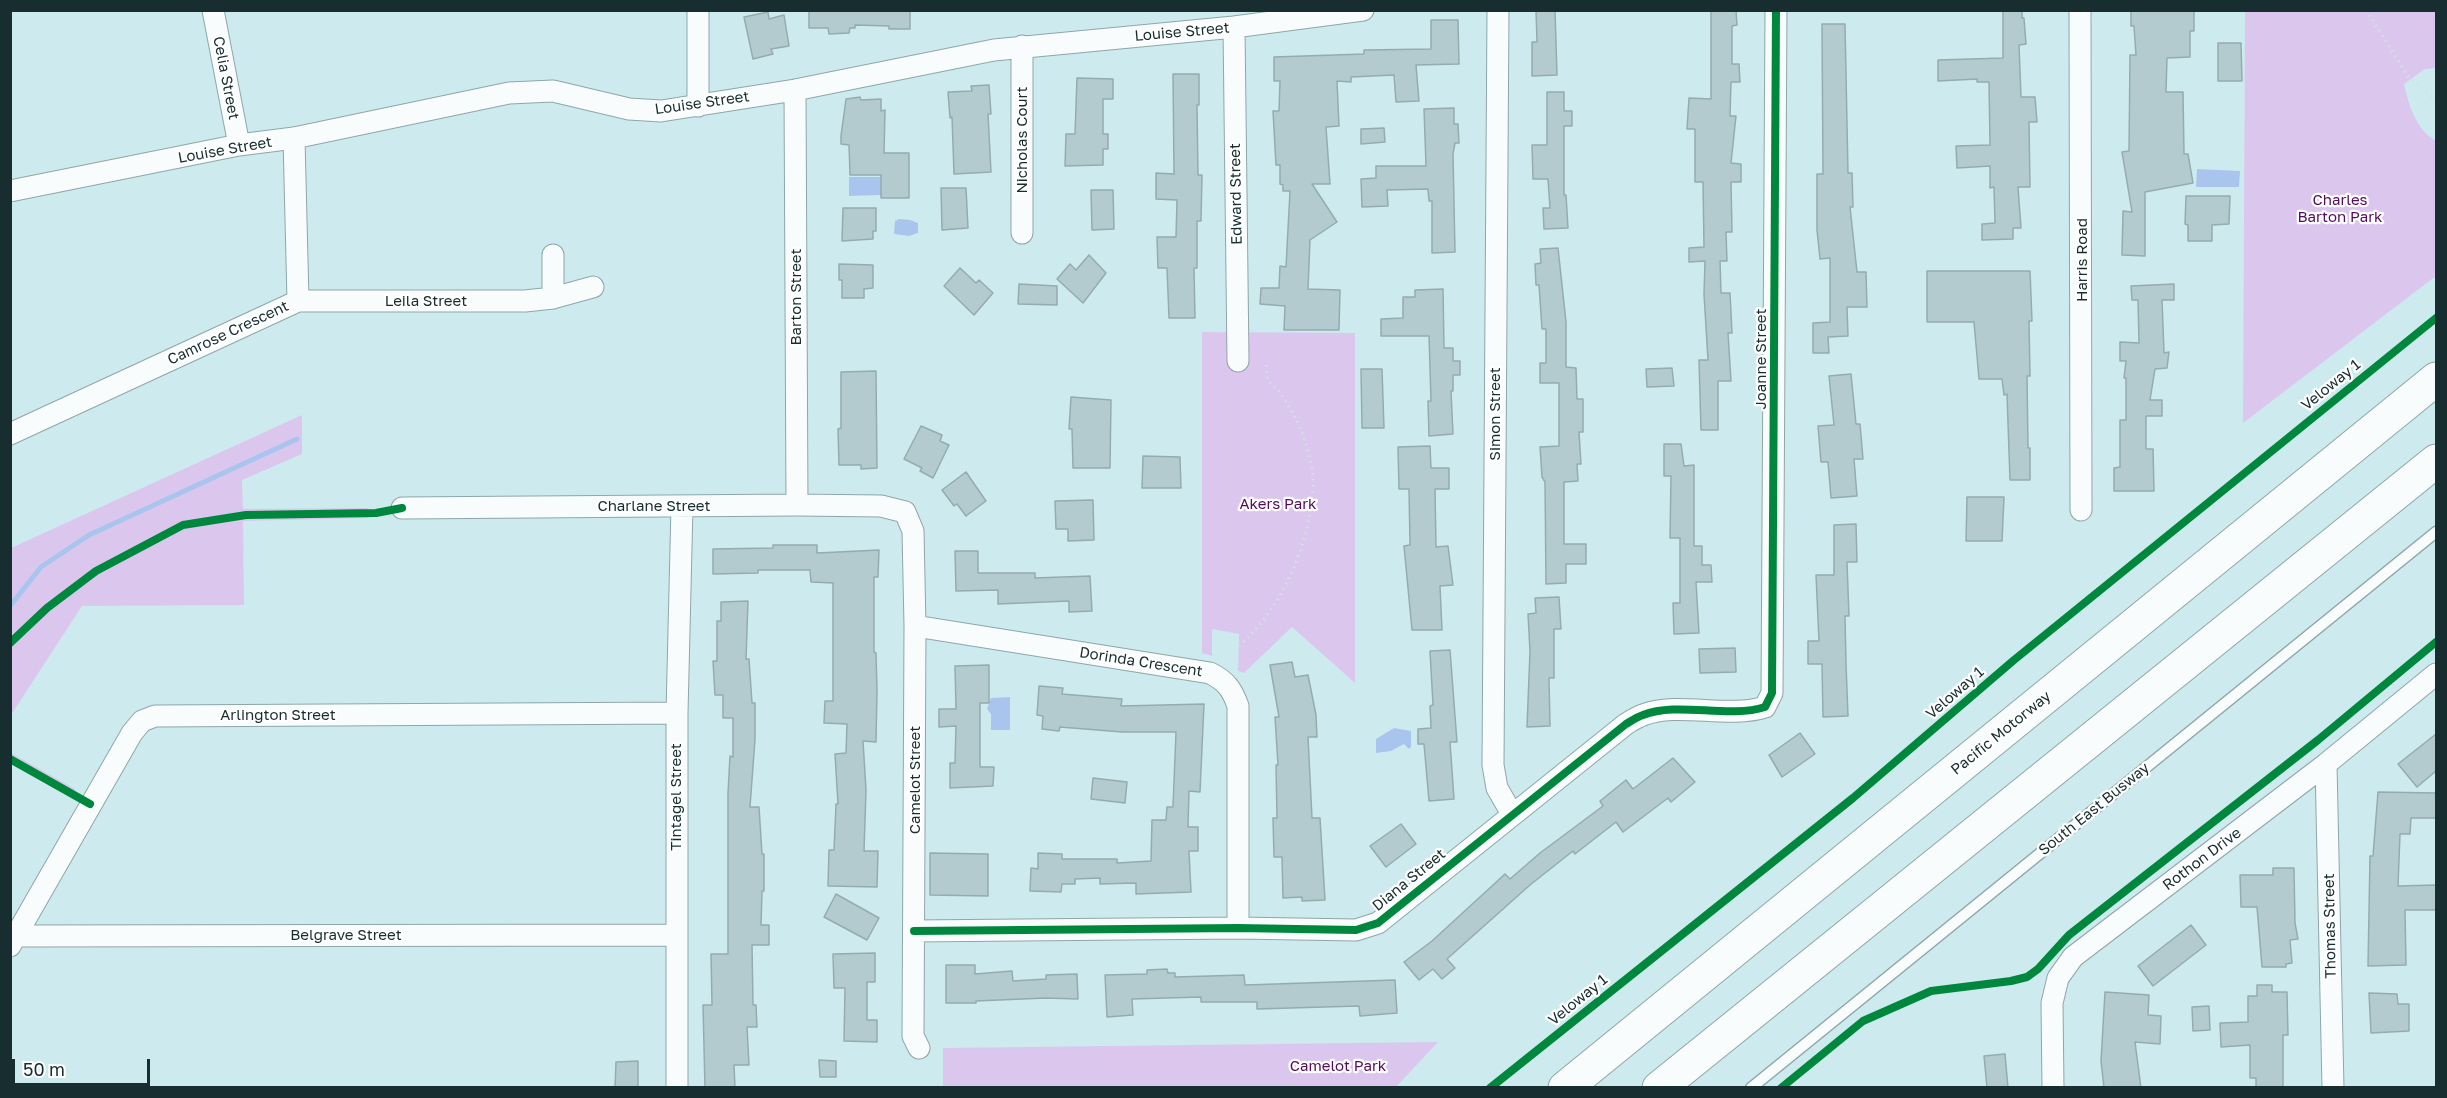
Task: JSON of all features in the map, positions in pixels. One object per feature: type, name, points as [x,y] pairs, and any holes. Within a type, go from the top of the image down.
[{"type":"highway","name":"Pacific Motorway","points":[[1564,1088],[2436,379]]},
{"type":"highway","points":[[1659,1088],[2436,461]]},
{"type":"street","name":"Celia Street","points":[[213,10],[239,145]]},
{"type":"street","points":[[698,10],[698,106]]},
{"type":"street","name":"Louise Street","points":[[10,191],[239,145],[294,138],[509,93],[553,92],[628,109],[661,111],[795,90],[994,50],[1234,27],[1363,10]]},
{"type":"street","name":"Simon Street","points":[[1498,10],[1493,765],[1497,788],[1512,814]]},
{"type":"street","name":"Joanne Street","points":[[1765,707],[1772,693],[1776,10]]},
{"type":"street","name":"Harris Road","points":[[2080,10],[2081,510]]},
{"type":"street","name":"Edward Street","points":[[1234,27],[1238,361]]},
{"type":"street","name":"Nicholas Court","points":[[1022,46],[1022,233]]},
{"type":"street","name":"Barton Street","points":[[795,90],[797,505]]},
{"type":"street","name":"Camrose Crescent","points":[[10,434],[298,301],[294,138]]},
{"type":"street","points":[[553,255],[553,298]]},
{"type":"street","name":"Leila Street","points":[[298,301],[525,301],[553,298],[593,287]]},
{"type":"street","name":"Charlane Street","points":[[402,508],[797,505],[881,506],[905,512]]},
{"type":"street","name":"Tintagel Street","points":[[677,1088],[676,713],[682,506]]},
{"type":"street","name":"Camelot Street","points":[[905,512],[913,531],[915,626],[913,1036],[919,1048]]},
{"type":"street","name":"Dorinda Crescent","points":[[915,626],[1210,674],[1222,679],[1233,690],[1238,706],[1239,928]]},
{"type":"street","name":"Rothon Drive","points":[[2054,1088],[2052,1003],[2058,978],[2073,957],[2326,764],[2436,674]]},
{"type":"street","name":"Diana Street","points":[[914,931],[1239,928],[1356,930],[1378,923],[1626,724],[1644,714],[1665,711],[1750,712],[1765,707]]},
{"type":"street","name":"Arlington Street","points":[[14,941],[132,733],[142,721],[155,716],[676,713]]},
{"type":"street","name":"Thomas Street","points":[[2326,764],[2333,1088]]},
{"type":"street","name":"Belgrave Street","points":[[14,941],[676,935]]},
{"type":"lane","name":"South East Busway","points":[[1751,1088],[2436,531]]},
{"type":"path","points":[[2366,10],[2408,76],[2436,101]]},
{"type":"path","points":[[1239,646],[1254,633],[1270,610],[1298,556],[1306,531],[1314,486],[1312,467],[1304,438],[1279,390],[1268,381],[1266,361]]},
{"type":"green space","name":"Charles Barton Park","points":[[2245,11],[2436,11],[2436,68],[2425,69],[2404,84],[2411,109],[2418,123],[2436,141],[2436,276],[2243,423]]},
{"type":"green space","name":"Akers Park","points":[[1202,332],[1355,333],[1355,683],[1292,627],[1244,673],[1238,671],[1239,634],[1212,629],[1212,656],[1202,653]]},
{"type":"green space","points":[[302,415],[302,454],[242,480],[243,509],[368,508],[368,518],[243,521],[244,605],[82,606],[11,715],[11,548]]},
{"type":"green space","points":[[11,753],[75,789],[71,797],[11,764]]},
{"type":"green space","name":"Camelot Park","points":[[1438,1042],[1396,1087],[943,1087],[943,1048]]},
{"type":"water","points":[[2197,169],[2240,171],[2239,187],[2196,187]]},
{"type":"water","points":[[849,177],[881,177],[881,195],[849,196]]},
{"type":"water","points":[[899,219],[918,223],[918,233],[909,236],[894,234],[895,221]]},
{"type":"water","points":[[1010,697],[1010,730],[991,730],[991,714],[987,709],[991,698]]},
{"type":"water","points":[[1394,728],[1411,731],[1411,747],[1409,749],[1404,744],[1391,751],[1376,753],[1376,739]]},
{"type":"building","points":[[809,10],[910,10],[910,29],[855,25],[855,28],[850,28],[849,33],[829,34],[828,28],[809,28]]},
{"type":"building","points":[[1536,10],[1555,10],[1557,75],[1532,76],[1532,42],[1537,42]]},
{"type":"building","points":[[1711,10],[1736,10],[1737,25],[1732,26],[1732,64],[1739,64],[1740,82],[1731,82],[1730,116],[1736,116],[1731,163],[1741,164],[1741,182],[1731,182],[1732,232],[1726,232],[1727,261],[1720,261],[1721,293],[1730,293],[1732,333],[1728,333],[1731,381],[1718,381],[1718,430],[1701,430],[1699,360],[1708,360],[1704,294],[1705,261],[1689,262],[1689,248],[1704,247],[1703,182],[1695,182],[1695,129],[1687,129],[1689,98],[1711,99]]},
{"type":"building","points":[[2003,10],[2022,10],[2026,44],[2019,45],[2021,97],[2035,97],[2037,122],[2029,122],[2030,187],[2018,187],[2021,228],[2013,228],[2013,239],[1982,240],[1982,224],[1995,223],[1994,187],[1990,188],[1990,166],[1957,168],[1956,146],[1990,145],[1989,82],[1977,82],[1977,79],[1938,81],[1938,60],[2003,58]]},
{"type":"building","points":[[2131,10],[2194,10],[2194,31],[2190,31],[2190,57],[2167,58],[2166,92],[2183,92],[2184,154],[2188,154],[2193,183],[2145,192],[2145,256],[2122,255],[2123,211],[2132,212],[2122,152],[2129,151],[2130,55],[2136,55]]},
{"type":"building","points":[[768,12],[769,19],[784,15],[789,46],[771,49],[773,54],[753,59],[744,17]]},
{"type":"building","points":[[1431,20],[1458,20],[1459,64],[1416,65],[1419,101],[1396,102],[1394,75],[1351,77],[1351,82],[1337,81],[1339,126],[1326,127],[1330,184],[1312,184],[1337,222],[1310,240],[1308,289],[1340,290],[1339,330],[1284,330],[1285,306],[1260,304],[1261,288],[1279,288],[1280,266],[1286,267],[1290,191],[1283,191],[1283,185],[1280,184],[1280,165],[1276,165],[1273,111],[1279,111],[1280,81],[1274,81],[1274,57],[1364,54],[1364,50],[1431,49]]},
{"type":"building","points":[[1822,24],[1845,24],[1848,173],[1852,173],[1853,207],[1850,207],[1857,272],[1866,272],[1867,307],[1847,307],[1848,336],[1828,337],[1829,353],[1813,353],[1813,323],[1830,322],[1830,258],[1820,259],[1817,230],[1817,174],[1823,174]]},
{"type":"building","points":[[2218,43],[2241,43],[2242,81],[2218,81]]},
{"type":"building","points":[[1173,74],[1199,74],[1198,175],[1202,175],[1201,221],[1197,221],[1197,268],[1194,268],[1195,318],[1169,318],[1167,268],[1158,268],[1157,237],[1176,237],[1177,200],[1156,199],[1156,173],[1174,174]]},
{"type":"building","points":[[1077,78],[1113,79],[1113,99],[1103,99],[1103,134],[1108,134],[1108,149],[1103,149],[1103,165],[1065,166],[1066,134],[1075,134]]},
{"type":"building","points":[[989,85],[991,172],[954,174],[952,117],[950,118],[948,92],[972,91],[971,86]]},
{"type":"building","points":[[1547,92],[1564,92],[1564,111],[1572,111],[1572,126],[1564,126],[1564,195],[1566,195],[1568,228],[1544,229],[1543,208],[1550,208],[1548,179],[1533,179],[1532,145],[1547,145]]},
{"type":"building","points":[[860,97],[861,100],[881,99],[881,111],[885,110],[884,153],[909,153],[909,198],[881,198],[881,175],[850,175],[849,145],[841,144],[841,136],[846,99]]},
{"type":"building","points":[[1454,108],[1454,124],[1458,124],[1459,143],[1455,143],[1453,154],[1455,252],[1432,253],[1432,201],[1429,201],[1428,189],[1387,190],[1388,206],[1362,207],[1361,179],[1376,178],[1376,166],[1426,166],[1424,109]]},
{"type":"building","points":[[1384,128],[1385,142],[1361,144],[1361,129]]},
{"type":"building","points":[[941,188],[966,188],[968,228],[942,230]]},
{"type":"building","points":[[1091,190],[1113,190],[1114,229],[1092,230]]},
{"type":"building","points":[[2186,196],[2230,196],[2229,224],[2212,225],[2212,241],[2188,241],[2188,225],[2185,224]]},
{"type":"building","points":[[843,208],[876,208],[876,231],[873,231],[873,239],[842,241]]},
{"type":"building","points":[[1558,248],[1566,322],[1566,367],[1576,368],[1577,399],[1583,399],[1583,432],[1579,432],[1581,464],[1577,464],[1578,481],[1564,482],[1564,544],[1586,544],[1586,564],[1566,564],[1566,583],[1546,584],[1545,482],[1542,477],[1540,447],[1559,446],[1559,383],[1540,383],[1540,363],[1546,363],[1546,329],[1542,329],[1535,264],[1541,263],[1540,249]]},
{"type":"building","points":[[1089,255],[1106,273],[1083,303],[1057,279],[1070,264],[1076,270]]},
{"type":"building","points":[[839,264],[873,265],[873,288],[864,289],[864,298],[842,298]]},
{"type":"building","points":[[960,268],[976,283],[979,280],[993,293],[974,315],[944,286]]},
{"type":"building","points":[[1927,271],[2030,271],[2032,321],[2029,321],[2030,376],[2027,376],[2030,480],[2010,480],[2007,394],[2004,395],[2002,379],[1979,379],[1974,322],[1927,322]]},
{"type":"building","points":[[1019,284],[1057,286],[1057,305],[1018,304]]},
{"type":"building","points":[[2174,284],[2174,300],[2162,300],[2164,353],[2169,352],[2167,368],[2155,369],[2150,400],[2162,400],[2162,416],[2146,416],[2146,449],[2153,449],[2154,491],[2114,491],[2114,468],[2120,467],[2120,420],[2126,420],[2126,378],[2124,378],[2126,361],[2120,361],[2120,342],[2139,343],[2138,300],[2132,300],[2131,286]]},
{"type":"building","points":[[1443,289],[1444,348],[1453,348],[1453,361],[1460,361],[1460,375],[1453,375],[1453,391],[1451,391],[1453,434],[1429,436],[1428,401],[1431,401],[1429,336],[1381,336],[1381,319],[1403,318],[1403,297],[1415,297],[1415,290]]},
{"type":"building","points":[[1672,368],[1674,386],[1647,387],[1646,369]]},
{"type":"building","points":[[1361,369],[1382,369],[1384,428],[1362,428]]},
{"type":"building","points":[[876,371],[877,468],[861,469],[861,465],[839,465],[841,372]]},
{"type":"building","points":[[1851,374],[1856,424],[1860,424],[1863,459],[1854,459],[1857,496],[1831,498],[1828,462],[1821,462],[1818,426],[1834,425],[1829,376]]},
{"type":"building","points":[[1071,397],[1111,400],[1110,468],[1073,468],[1072,429],[1069,429]]},
{"type":"building","points":[[921,426],[942,435],[940,441],[949,445],[933,478],[920,471],[922,468],[904,459]]},
{"type":"building","points":[[1664,444],[1681,444],[1684,466],[1694,465],[1694,546],[1702,546],[1702,565],[1711,565],[1712,582],[1696,582],[1699,633],[1674,634],[1673,603],[1680,603],[1680,538],[1670,538],[1671,476],[1664,476]]},
{"type":"building","points":[[1430,446],[1431,468],[1449,468],[1449,489],[1435,489],[1436,547],[1448,546],[1453,585],[1440,586],[1442,630],[1412,630],[1404,546],[1410,545],[1409,489],[1399,489],[1398,447]]},
{"type":"building","points":[[1143,456],[1180,457],[1181,488],[1142,488]]},
{"type":"building","points":[[966,472],[986,501],[966,516],[957,504],[954,506],[942,490]]},
{"type":"building","points":[[1967,497],[2004,497],[2002,541],[1966,541]]},
{"type":"building","points":[[1093,500],[1094,540],[1068,541],[1068,529],[1056,529],[1055,501]]},
{"type":"building","points":[[1856,524],[1857,562],[1847,562],[1849,616],[1845,616],[1848,716],[1823,717],[1822,664],[1808,664],[1808,641],[1819,641],[1816,575],[1834,575],[1834,525]]},
{"type":"building","points":[[773,545],[817,545],[817,553],[879,550],[878,577],[874,577],[876,742],[863,741],[866,790],[864,851],[878,851],[877,887],[828,886],[829,850],[834,850],[836,804],[838,804],[835,754],[846,753],[847,724],[824,723],[825,701],[833,701],[833,583],[811,582],[810,570],[758,570],[758,573],[713,574],[713,549],[773,548]]},
{"type":"building","points":[[955,551],[978,551],[978,573],[1035,573],[1035,578],[1090,576],[1092,611],[1069,612],[1069,601],[998,604],[998,590],[956,591]]},
{"type":"building","points":[[1559,597],[1561,629],[1554,629],[1554,678],[1549,678],[1550,726],[1527,727],[1530,651],[1528,614],[1536,613],[1535,598]]},
{"type":"building","points":[[748,601],[746,659],[749,659],[752,703],[755,703],[750,807],[759,807],[762,854],[764,854],[761,925],[769,925],[769,945],[752,945],[753,1005],[756,1005],[757,1027],[747,1027],[749,1065],[734,1065],[735,1088],[705,1088],[703,1005],[712,1005],[711,954],[728,954],[728,793],[730,756],[733,757],[733,718],[723,718],[723,695],[715,695],[713,661],[717,661],[717,621],[721,621],[721,602]]},
{"type":"building","points":[[1735,648],[1736,672],[1700,673],[1699,649]]},
{"type":"building","points":[[1450,650],[1457,742],[1450,742],[1454,799],[1429,801],[1424,744],[1418,744],[1418,729],[1431,728],[1430,706],[1433,705],[1430,651]]},
{"type":"building","points":[[1292,662],[1295,677],[1308,675],[1316,715],[1317,737],[1308,737],[1312,818],[1320,818],[1325,900],[1302,901],[1302,897],[1283,898],[1282,857],[1274,857],[1273,818],[1277,818],[1276,765],[1278,765],[1275,717],[1279,717],[1270,665]]},
{"type":"building","points":[[989,665],[989,703],[980,703],[980,767],[994,767],[993,786],[950,788],[950,763],[955,763],[956,726],[939,727],[939,709],[956,709],[955,666]]},
{"type":"building","points":[[1039,686],[1063,688],[1062,694],[1122,699],[1121,706],[1204,704],[1200,792],[1189,791],[1188,827],[1198,827],[1198,851],[1189,851],[1191,892],[1136,894],[1136,883],[1100,884],[1100,878],[1075,879],[1075,884],[1062,884],[1061,892],[1030,891],[1031,868],[1038,869],[1038,853],[1062,854],[1062,859],[1117,859],[1117,863],[1151,861],[1152,820],[1166,820],[1167,807],[1173,807],[1176,732],[1122,732],[1060,727],[1059,731],[1042,729],[1043,716],[1037,715]]},
{"type":"building","points":[[1800,733],[1815,754],[1782,777],[1769,755]]},
{"type":"building","points":[[2436,734],[2436,771],[2417,787],[2398,764]]},
{"type":"building","points":[[1673,758],[1695,782],[1671,802],[1668,798],[1623,832],[1616,822],[1575,854],[1573,851],[1530,885],[1447,959],[1455,968],[1442,979],[1433,969],[1419,980],[1404,962],[1432,941],[1505,874],[1510,879],[1540,853],[1603,806],[1600,801],[1626,780],[1633,789]]},
{"type":"building","points":[[1093,778],[1127,782],[1125,803],[1091,799]]},
{"type":"building","points":[[2378,792],[2436,793],[2436,818],[2411,818],[2410,834],[2400,834],[2398,886],[2436,885],[2436,910],[2405,910],[2406,965],[2368,966],[2370,856],[2373,856]]},
{"type":"building","points":[[1401,824],[1416,844],[1386,867],[1370,846]]},
{"type":"building","points":[[930,853],[988,854],[988,896],[930,895]]},
{"type":"building","points":[[2273,868],[2294,868],[2295,923],[2298,939],[2290,940],[2292,963],[2286,964],[2286,967],[2262,967],[2257,907],[2241,907],[2240,875],[2273,875]]},
{"type":"building","points":[[836,894],[879,918],[867,940],[824,917]]},
{"type":"building","points":[[2191,925],[2206,945],[2153,986],[2138,966]]},
{"type":"building","points":[[875,953],[875,982],[867,982],[867,1020],[877,1020],[877,1042],[844,1041],[845,988],[834,988],[833,954]]},
{"type":"building","points":[[946,965],[975,965],[975,974],[1012,971],[1013,981],[1046,979],[1046,975],[1077,974],[1078,999],[1046,998],[946,1003]]},
{"type":"building","points":[[1167,969],[1168,973],[1175,973],[1175,977],[1244,975],[1245,985],[1395,980],[1397,1013],[1360,1016],[1359,1006],[1257,1009],[1257,1002],[1201,1002],[1201,997],[1132,999],[1133,1015],[1107,1017],[1105,975],[1147,974],[1147,970]]},
{"type":"building","points":[[2257,985],[2272,985],[2272,992],[2287,992],[2288,1035],[2283,1035],[2283,1088],[2256,1088],[2256,1078],[2250,1078],[2250,1045],[2221,1047],[2220,1023],[2248,1022],[2248,996],[2257,996]]},
{"type":"building","points":[[2105,992],[2149,995],[2148,1015],[2161,1016],[2160,1044],[2135,1042],[2141,1088],[2104,1088],[2101,1061]]},
{"type":"building","points":[[2369,993],[2397,994],[2398,1004],[2409,1004],[2409,1031],[2371,1033]]},
{"type":"building","points":[[2209,1006],[2210,1030],[2193,1031],[2192,1007]]},
{"type":"building","points":[[2005,1054],[2008,1088],[1987,1088],[1984,1056]]},
{"type":"building","points":[[819,1060],[836,1061],[836,1077],[820,1077]]},
{"type":"building","points":[[638,1061],[638,1088],[615,1088],[616,1062]]},
{"type":"waterway","points":[[10,606],[41,567],[89,535],[297,439]]},
{"type":"cycle path","points":[[914,931],[1238,928],[1356,930],[1378,923],[1636,718],[1657,711],[1687,709],[1735,711],[1765,707],[1772,693],[1776,10]]},
{"type":"cycle path","name":"Veloway 1","points":[[1490,1088],[1853,798],[2014,660],[2436,318]]},
{"type":"cycle path","points":[[10,643],[47,608],[96,571],[183,525],[246,515],[376,513],[402,508]]},
{"type":"cycle path","points":[[1781,1088],[1863,1021],[1931,991],[2027,977],[2038,969],[2069,935],[2318,740],[2436,642]]},
{"type":"cycle path","points":[[10,759],[90,804]]}]
